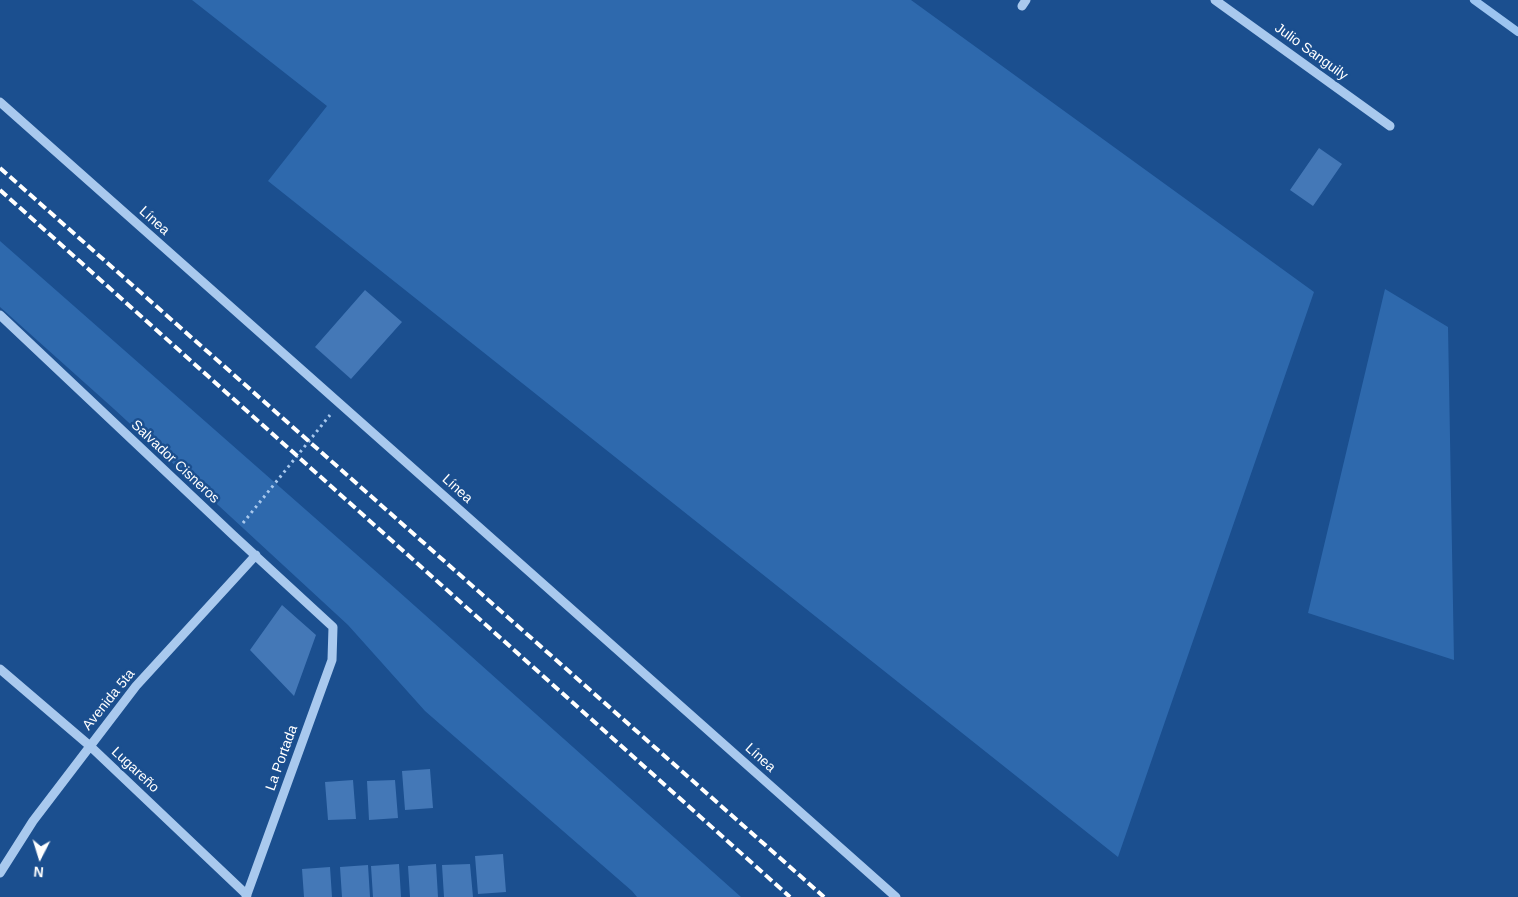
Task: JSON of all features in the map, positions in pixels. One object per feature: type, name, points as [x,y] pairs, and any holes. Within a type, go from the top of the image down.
[{"type":"street","name":"Julio Sanguily","points":[[1215,0],[1390,126]]},
{"type":"street","name":"Línea","points":[[0,102],[896,897]]},
{"type":"street","name":"Salvador Cisneros","points":[[0,315],[333,627]]},
{"type":"street","name":"Avenida 5ta","points":[[0,873],[33,821],[136,686],[256,555]]},
{"type":"street","name":"La Portada","points":[[247,896],[332,660],[333,627]]},
{"type":"street","name":"Lugareño","points":[[0,669],[90,746],[247,896]]},
{"type":"path","points":[[233,535],[339,403]]},
{"type":"shaded area","points":[[192,0],[911,0],[1314,292],[1118,857],[268,181],[327,106]]},
{"type":"shaded area","points":[[0,241],[397,590],[741,897],[637,897],[425,711],[348,625],[114,409],[0,307]]},
{"type":"shaded area","points":[[1385,289],[1448,327],[1454,660],[1308,613]]},
{"type":"building","points":[[1319,148],[1342,164],[1313,206],[1290,190]]},
{"type":"building","points":[[365,290],[402,322],[351,379],[315,347]]},
{"type":"building","points":[[282,605],[316,635],[294,696],[250,650]]},
{"type":"building","points":[[430,769],[433,808],[405,810],[402,771]]},
{"type":"building","points":[[353,780],[356,819],[328,820],[325,782]]},
{"type":"building","points":[[395,780],[398,818],[369,820],[367,781]]},
{"type":"building","points":[[503,854],[506,892],[478,894],[475,856]]},
{"type":"building","points":[[399,864],[401,897],[373,897],[371,866]]},
{"type":"building","points":[[436,864],[438,897],[410,897],[408,866]]},
{"type":"building","points":[[470,864],[473,897],[444,897],[442,865]]},
{"type":"building","points":[[368,865],[370,897],[342,897],[340,867]]},
{"type":"building","points":[[330,867],[332,897],[304,897],[302,869]]},
{"type":"waterway","points":[[1474,0],[1518,32]]},
{"type":"railway","points":[[0,168],[824,897]]},
{"type":"railway","points":[[0,190],[790,897]]}]
